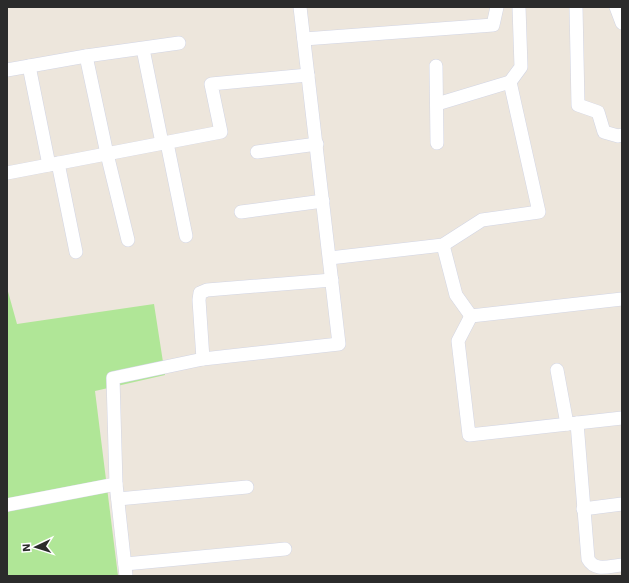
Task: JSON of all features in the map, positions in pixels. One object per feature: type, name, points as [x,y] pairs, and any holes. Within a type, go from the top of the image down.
[{"type":"street","points":[[285,549],[125,570],[116,484],[114,378],[203,359],[339,344],[300,7]]},
{"type":"street","points":[[304,39],[493,25],[497,7]]},
{"type":"street","points":[[437,104],[510,82],[521,67],[518,7]]},
{"type":"street","points":[[576,7],[578,105],[598,112],[604,132],[618,136],[622,135]]},
{"type":"street","points":[[616,7],[622,23]]},
{"type":"street","points":[[7,70],[86,56],[179,43]]},
{"type":"street","points":[[143,49],[186,236]]},
{"type":"street","points":[[86,56],[107,154],[128,240]]},
{"type":"street","points":[[29,66],[76,252]]},
{"type":"street","points":[[436,66],[437,144]]},
{"type":"street","points":[[7,173],[221,132],[211,84],[308,75]]},
{"type":"street","points":[[330,258],[444,244],[482,220],[539,212],[510,82]]},
{"type":"street","points":[[257,152],[317,144]]},
{"type":"street","points":[[241,212],[323,201]]},
{"type":"street","points":[[444,244],[456,295],[471,316]]},
{"type":"street","points":[[203,359],[198,300],[200,293],[207,290],[332,280]]},
{"type":"street","points":[[471,316],[622,299]]},
{"type":"street","points":[[471,316],[458,341],[469,435],[622,418]]},
{"type":"street","points":[[557,370],[572,424],[583,509],[586,551],[591,565],[597,568],[622,565]]},
{"type":"street","points":[[7,505],[116,484]]},
{"type":"street","points":[[118,499],[247,487]]},
{"type":"street","points":[[583,509],[622,504]]},
{"type":"green space","points":[[7,288],[17,324],[154,304],[165,375],[95,391],[118,576],[7,576]]}]
